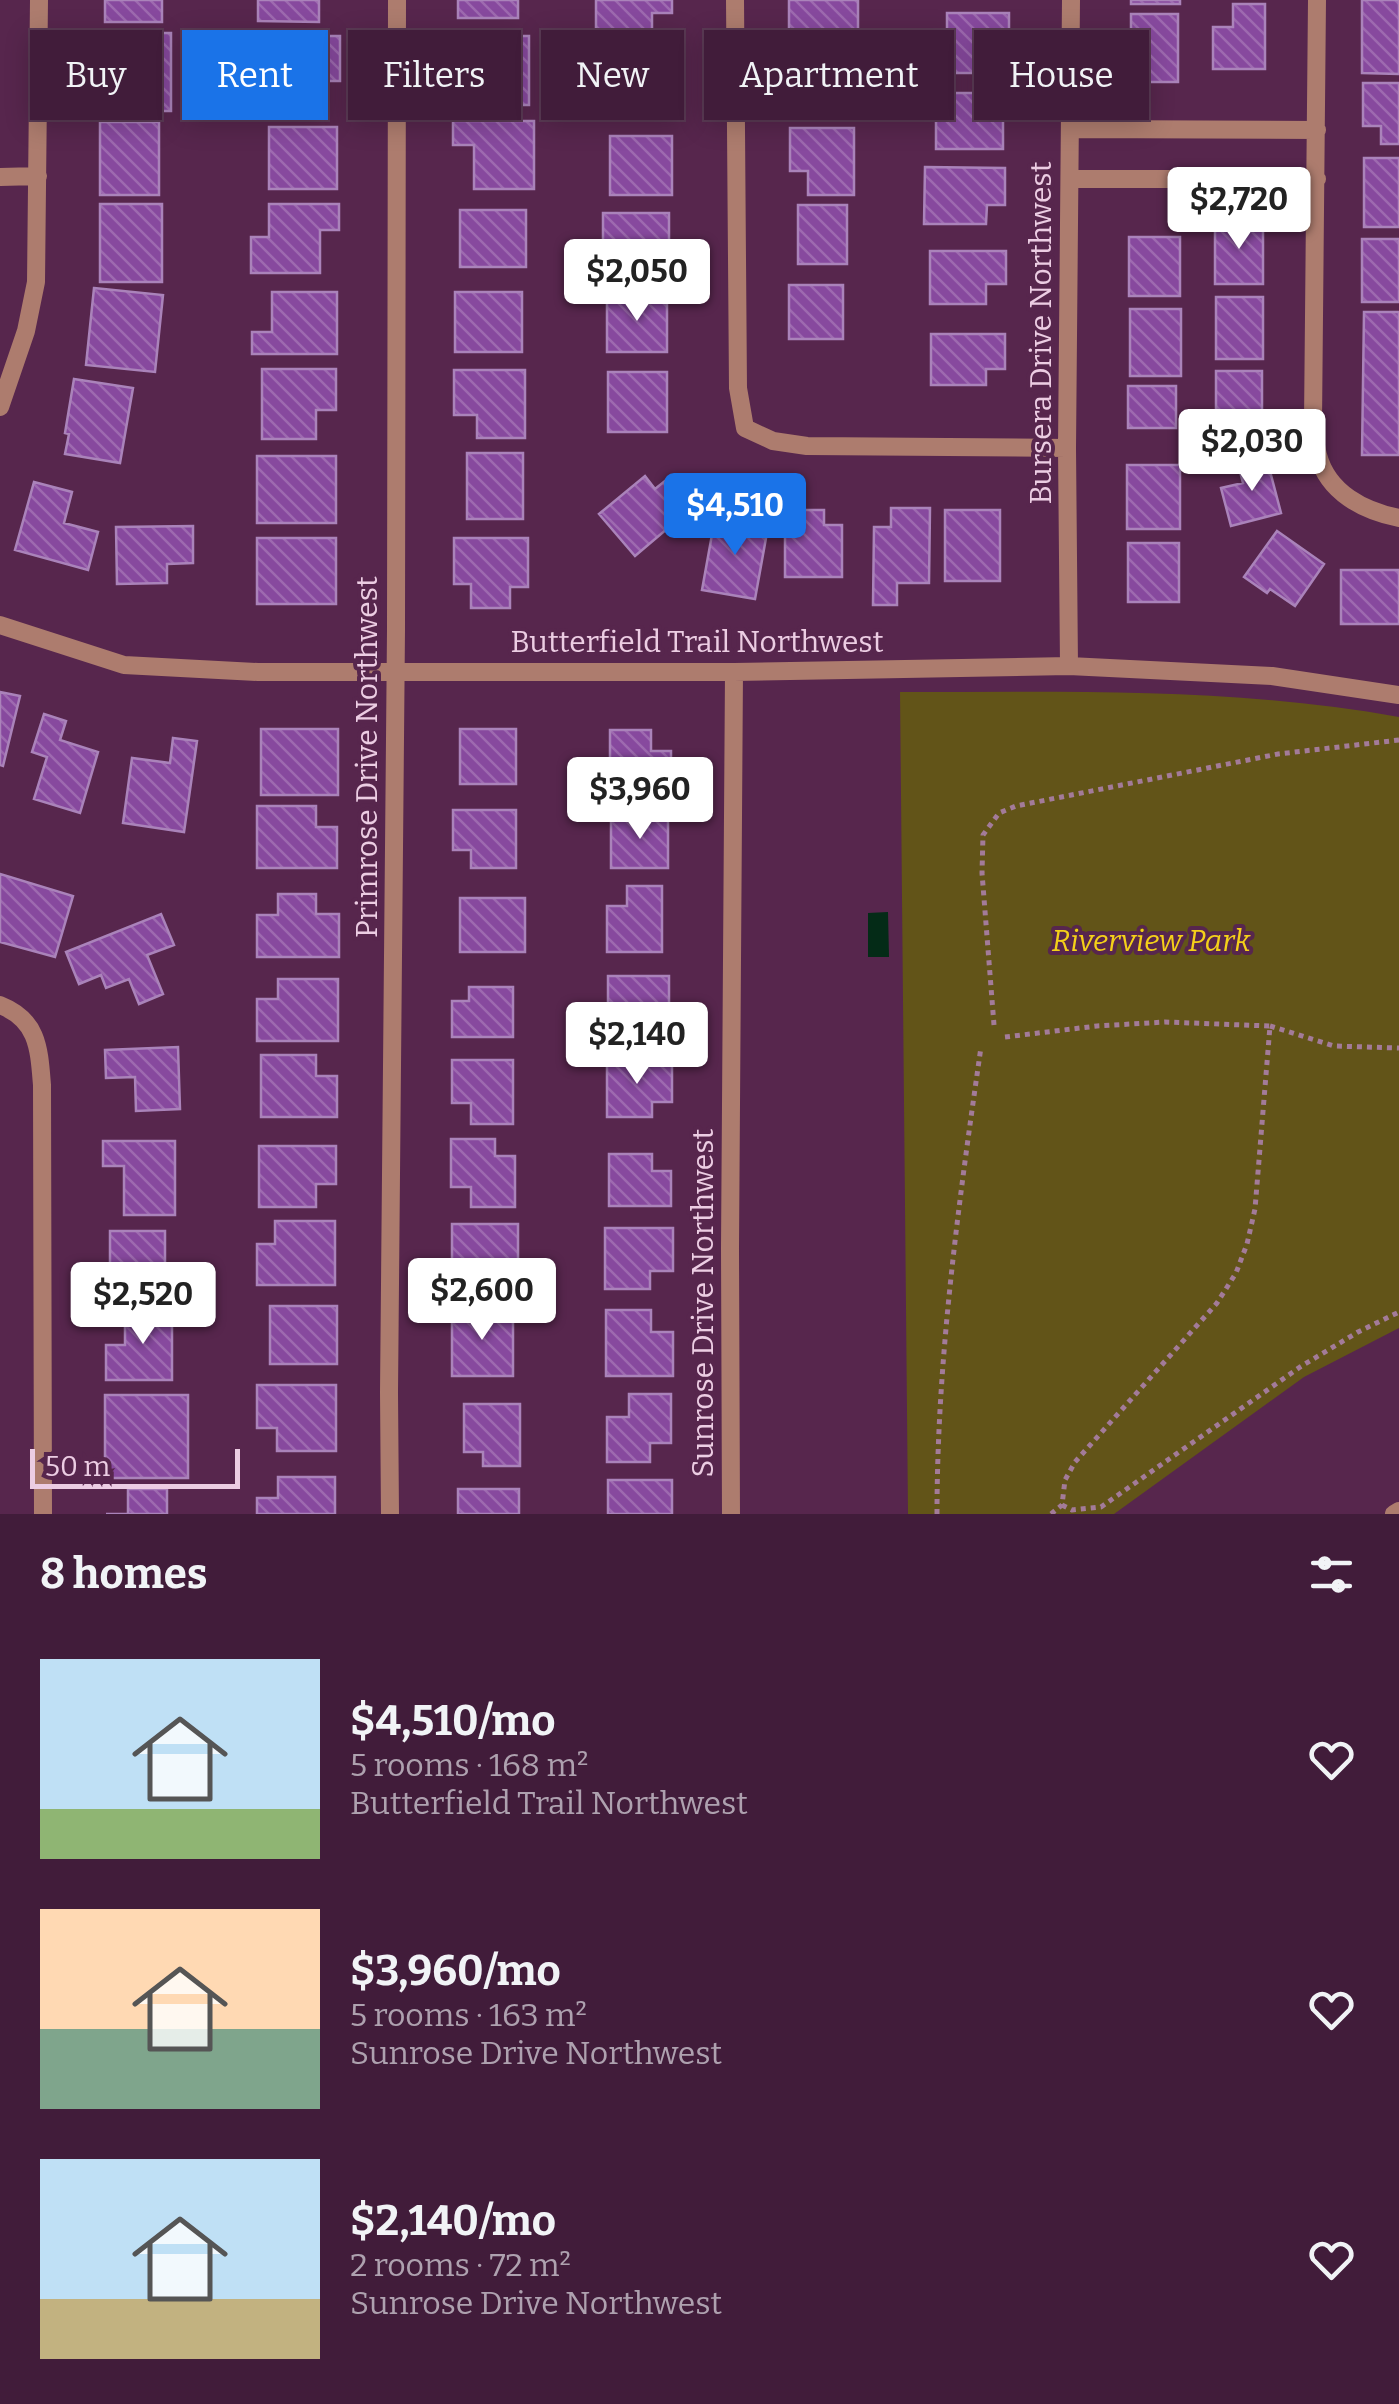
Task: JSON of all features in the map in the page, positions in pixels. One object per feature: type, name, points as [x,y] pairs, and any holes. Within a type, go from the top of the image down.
[{"type":"street","points":[[0,407],[26,331],[36,282],[38,0]]},
{"type":"street","name":"Primrose Drive Northwest","points":[[390,1514],[397,0]]},
{"type":"street","points":[[735,0],[738,388],[745,428],[773,441],[808,446],[1067,448]]},
{"type":"street","name":"Bursera Drive Northwest","points":[[1069,666],[1071,0]]},
{"type":"street","points":[[1317,0],[1313,422],[1319,458],[1334,486],[1356,505],[1399,518]]},
{"type":"street","points":[[1070,129],[1317,130]]},
{"type":"street","points":[[0,177],[38,176]]},
{"type":"street","points":[[1070,179],[1317,179]]},
{"type":"street","name":"Butterfield Trail Northwest","points":[[0,625],[124,665],[258,672],[734,672],[1069,666],[1272,676],[1399,695]]},
{"type":"street","name":"Sunrose Drive Northwest","points":[[731,1514],[734,672]]},
{"type":"street","points":[[0,1004],[31,1026],[40,1052],[43,1514]]},
{"type":"path","points":[[994,1025],[982,834],[999,813],[1016,806],[1278,754],[1399,740]]},
{"type":"path","points":[[1005,1037],[1165,1022],[1255,1024],[1334,1046],[1399,1048]]},
{"type":"path","points":[[1052,1514],[1062,1505],[1064,1480],[1075,1462],[1217,1303],[1236,1273],[1255,1210],[1270,1026]]},
{"type":"path","points":[[936,1514],[942,1376],[965,1153],[981,1046]]},
{"type":"path","points":[[1062,1505],[1072,1510],[1101,1507],[1300,1367],[1399,1312]]},
{"type":"green space","name":"Riverview Park","points":[[900,692],[1213,696],[1399,717],[1399,1328],[1304,1377],[1114,1514],[908,1514]]},
{"type":"shaded area","points":[[888,912],[889,957],[868,957],[868,913]]},
{"type":"building","points":[[105,0],[162,0],[162,22],[105,22]]},
{"type":"building","points":[[258,0],[319,0],[319,22],[258,21]]},
{"type":"building","points":[[458,0],[518,0],[518,18],[458,18]]},
{"type":"building","points":[[596,0],[672,0],[672,13],[652,13],[652,30],[596,30]]},
{"type":"building","points":[[789,0],[858,0],[858,30],[789,30]]},
{"type":"building","points":[[1131,0],[1180,0],[1180,4],[1131,4]]},
{"type":"building","points":[[1362,0],[1399,0],[1399,74],[1362,73]]},
{"type":"building","points":[[1233,4],[1265,4],[1265,69],[1213,69],[1213,27],[1233,27]]},
{"type":"building","points":[[947,13],[1009,13],[1009,30],[974,30],[974,73],[954,73],[954,30],[947,30]]},
{"type":"building","points":[[1131,14],[1178,14],[1178,82],[1149,82],[1149,30],[1131,30]]},
{"type":"building","points":[[162,33],[171,33],[171,111],[162,111]]},
{"type":"building","points":[[328,36],[340,36],[340,81],[328,81]]},
{"type":"building","points":[[521,36],[529,36],[529,105],[521,105]]},
{"type":"building","points":[[1363,83],[1399,83],[1399,144],[1381,144],[1381,126],[1363,126]]},
{"type":"building","points":[[954,93],[974,93],[974,120],[1003,120],[1003,149],[936,149],[936,120],[954,120]]},
{"type":"building","points":[[453,121],[534,121],[534,189],[474,189],[474,145],[453,145]]},
{"type":"building","points":[[100,122],[159,122],[159,195],[100,195]]},
{"type":"building","points":[[269,127],[337,127],[337,189],[269,189]]},
{"type":"building","points":[[790,128],[854,128],[854,195],[808,195],[808,171],[790,171]]},
{"type":"building","points":[[610,136],[672,136],[672,195],[610,195]]},
{"type":"building","points":[[1364,158],[1399,158],[1399,227],[1364,227]]},
{"type":"building","points":[[925,167],[1005,168],[1005,205],[987,205],[986,224],[924,224]]},
{"type":"building","points":[[100,204],[162,204],[162,282],[100,282]]},
{"type":"building","points":[[269,204],[339,204],[339,230],[320,230],[320,273],[251,273],[251,237],[269,237]]},
{"type":"building","points":[[798,205],[847,205],[847,264],[798,264]]},
{"type":"building","points":[[460,210],[526,210],[526,267],[460,267]]},
{"type":"building","points":[[603,213],[669,213],[669,271],[603,271]]},
{"type":"building","points":[[1215,220],[1263,220],[1263,284],[1215,284]]},
{"type":"building","points":[[1129,237],[1180,237],[1180,296],[1129,296]]},
{"type":"building","points":[[1362,239],[1399,239],[1399,302],[1362,302]]},
{"type":"building","points":[[930,251],[1006,251],[1006,284],[986,284],[986,304],[930,304]]},
{"type":"building","points":[[789,285],[843,285],[843,339],[789,339]]},
{"type":"building","points":[[94,288],[163,295],[155,372],[86,365]]},
{"type":"building","points":[[272,292],[337,292],[337,354],[252,354],[252,332],[272,332]]},
{"type":"building","points":[[455,292],[522,292],[522,352],[455,352]]},
{"type":"building","points":[[607,295],[667,295],[667,352],[607,352]]},
{"type":"building","points":[[1216,297],[1263,297],[1263,359],[1216,359]]},
{"type":"building","points":[[1130,309],[1181,309],[1181,376],[1130,376]]},
{"type":"building","points":[[1364,312],[1399,312],[1399,455],[1362,455]]},
{"type":"building","points":[[931,334],[1005,334],[1005,369],[986,369],[986,385],[931,385]]},
{"type":"building","points":[[262,369],[336,369],[336,410],[316,410],[316,439],[262,439]]},
{"type":"building","points":[[454,370],[525,370],[525,438],[477,438],[477,415],[454,415]]},
{"type":"building","points":[[1216,371],[1262,371],[1262,440],[1216,440]]},
{"type":"building","points":[[608,372],[667,372],[667,432],[608,432]]},
{"type":"building","points":[[74,379],[133,388],[120,463],[65,454]]},
{"type":"building","points":[[1128,386],[1176,386],[1176,428],[1128,428]]},
{"type":"building","points":[[467,453],[523,453],[523,519],[467,519]]},
{"type":"building","points":[[257,456],[336,456],[336,523],[257,523]]},
{"type":"building","points":[[1266,456],[1281,513],[1231,526],[1221,488],[1243,483],[1238,464]]},
{"type":"building","points":[[1127,465],[1180,465],[1180,529],[1127,529]]},
{"type":"building","points":[[645,476],[655,489],[670,477],[694,506],[635,556],[599,514]]},
{"type":"building","points":[[34,482],[72,492],[64,523],[98,532],[88,570],[15,550]]},
{"type":"building","points":[[891,508],[930,508],[929,583],[897,583],[897,605],[873,605],[874,527],[891,527]]},
{"type":"building","points":[[785,510],[824,510],[824,525],[842,525],[842,577],[785,577]]},
{"type":"building","points":[[945,510],[1000,510],[1000,581],[945,581]]},
{"type":"building","points":[[715,518],[768,527],[755,599],[702,590]]},
{"type":"building","points":[[193,526],[193,563],[167,564],[167,583],[117,584],[116,527]]},
{"type":"building","points":[[1277,531],[1324,564],[1295,606],[1244,577]]},
{"type":"building","points":[[257,538],[336,538],[336,604],[257,604]]},
{"type":"building","points":[[454,538],[528,538],[528,587],[510,587],[510,608],[471,608],[471,584],[454,584]]},
{"type":"building","points":[[1128,543],[1179,543],[1179,602],[1128,602]]},
{"type":"building","points":[[1341,570],[1399,570],[1399,624],[1341,624]]},
{"type":"building","points":[[0,692],[20,696],[3,766],[0,765]]},
{"type":"building","points":[[44,714],[66,721],[60,740],[98,752],[80,813],[34,799],[47,757],[32,752]]},
{"type":"building","points":[[261,729],[338,729],[338,795],[261,795]]},
{"type":"building","points":[[460,729],[516,729],[516,784],[460,784]]},
{"type":"building","points":[[610,730],[651,730],[651,751],[671,751],[671,782],[610,782]]},
{"type":"building","points":[[173,738],[197,741],[184,832],[123,823],[132,758],[170,763]]},
{"type":"building","points":[[257,806],[316,806],[316,827],[337,827],[337,868],[257,868]]},
{"type":"building","points":[[453,810],[516,810],[516,868],[471,868],[471,850],[453,850]]},
{"type":"building","points":[[611,815],[668,815],[668,868],[611,868]]},
{"type":"building","points":[[0,874],[73,896],[55,957],[0,942]]},
{"type":"building","points":[[627,886],[662,886],[662,952],[607,952],[607,906],[627,906]]},
{"type":"building","points":[[278,894],[316,894],[316,914],[339,914],[339,957],[257,957],[257,915],[278,915]]},
{"type":"building","points":[[460,898],[525,898],[525,952],[460,952]]},
{"type":"building","points":[[161,914],[174,945],[147,955],[163,994],[139,1004],[129,979],[106,988],[101,975],[79,984],[66,952]]},
{"type":"building","points":[[608,976],[669,976],[669,1031],[608,1031]]},
{"type":"building","points":[[278,979],[338,979],[338,1041],[257,1041],[257,999],[278,999]]},
{"type":"building","points":[[469,987],[513,987],[513,1037],[452,1037],[452,1001],[469,1001]]},
{"type":"building","points":[[178,1047],[180,1109],[136,1111],[135,1077],[106,1078],[105,1050]]},
{"type":"building","points":[[261,1055],[316,1055],[316,1076],[337,1076],[337,1117],[261,1117]]},
{"type":"building","points":[[452,1060],[513,1060],[513,1124],[471,1124],[471,1103],[452,1103]]},
{"type":"building","points":[[607,1061],[672,1061],[672,1102],[652,1102],[652,1117],[607,1117]]},
{"type":"building","points":[[451,1139],[495,1139],[495,1156],[515,1156],[515,1207],[471,1207],[471,1187],[451,1187]]},
{"type":"building","points":[[103,1141],[175,1141],[175,1215],[124,1215],[124,1166],[103,1166]]},
{"type":"building","points":[[259,1146],[336,1146],[336,1184],[316,1184],[316,1207],[259,1207]]},
{"type":"building","points":[[609,1154],[652,1154],[652,1171],[671,1171],[671,1206],[609,1206]]},
{"type":"building","points":[[275,1221],[335,1221],[335,1285],[257,1285],[257,1244],[275,1244]]},
{"type":"building","points":[[452,1224],[518,1224],[518,1292],[471,1292],[471,1269],[452,1269]]},
{"type":"building","points":[[605,1228],[673,1228],[673,1271],[650,1271],[650,1289],[605,1289]]},
{"type":"building","points":[[110,1231],[165,1231],[165,1294],[110,1294]]},
{"type":"building","points":[[270,1306],[337,1306],[337,1364],[270,1364]]},
{"type":"building","points":[[125,1309],[172,1309],[172,1380],[106,1380],[106,1345],[125,1345]]},
{"type":"building","points":[[452,1309],[513,1309],[513,1376],[452,1376]]},
{"type":"building","points":[[606,1310],[651,1310],[651,1332],[673,1332],[673,1376],[606,1376]]},
{"type":"building","points":[[257,1385],[336,1385],[336,1451],[277,1451],[277,1428],[257,1428]]},
{"type":"building","points":[[629,1394],[671,1394],[671,1443],[650,1443],[650,1462],[607,1462],[607,1417],[629,1417]]},
{"type":"building","points":[[105,1395],[188,1395],[188,1478],[105,1478]]},
{"type":"building","points":[[464,1404],[520,1404],[520,1466],[483,1466],[483,1452],[464,1452]]},
{"type":"building","points":[[278,1477],[335,1477],[335,1514],[257,1514],[257,1498],[278,1498]]},
{"type":"building","points":[[608,1480],[672,1480],[672,1514],[608,1514]]},
{"type":"building","points":[[128,1489],[167,1489],[167,1514],[128,1514]]},
{"type":"building","points":[[458,1489],[519,1489],[519,1514],[458,1514]]}]
